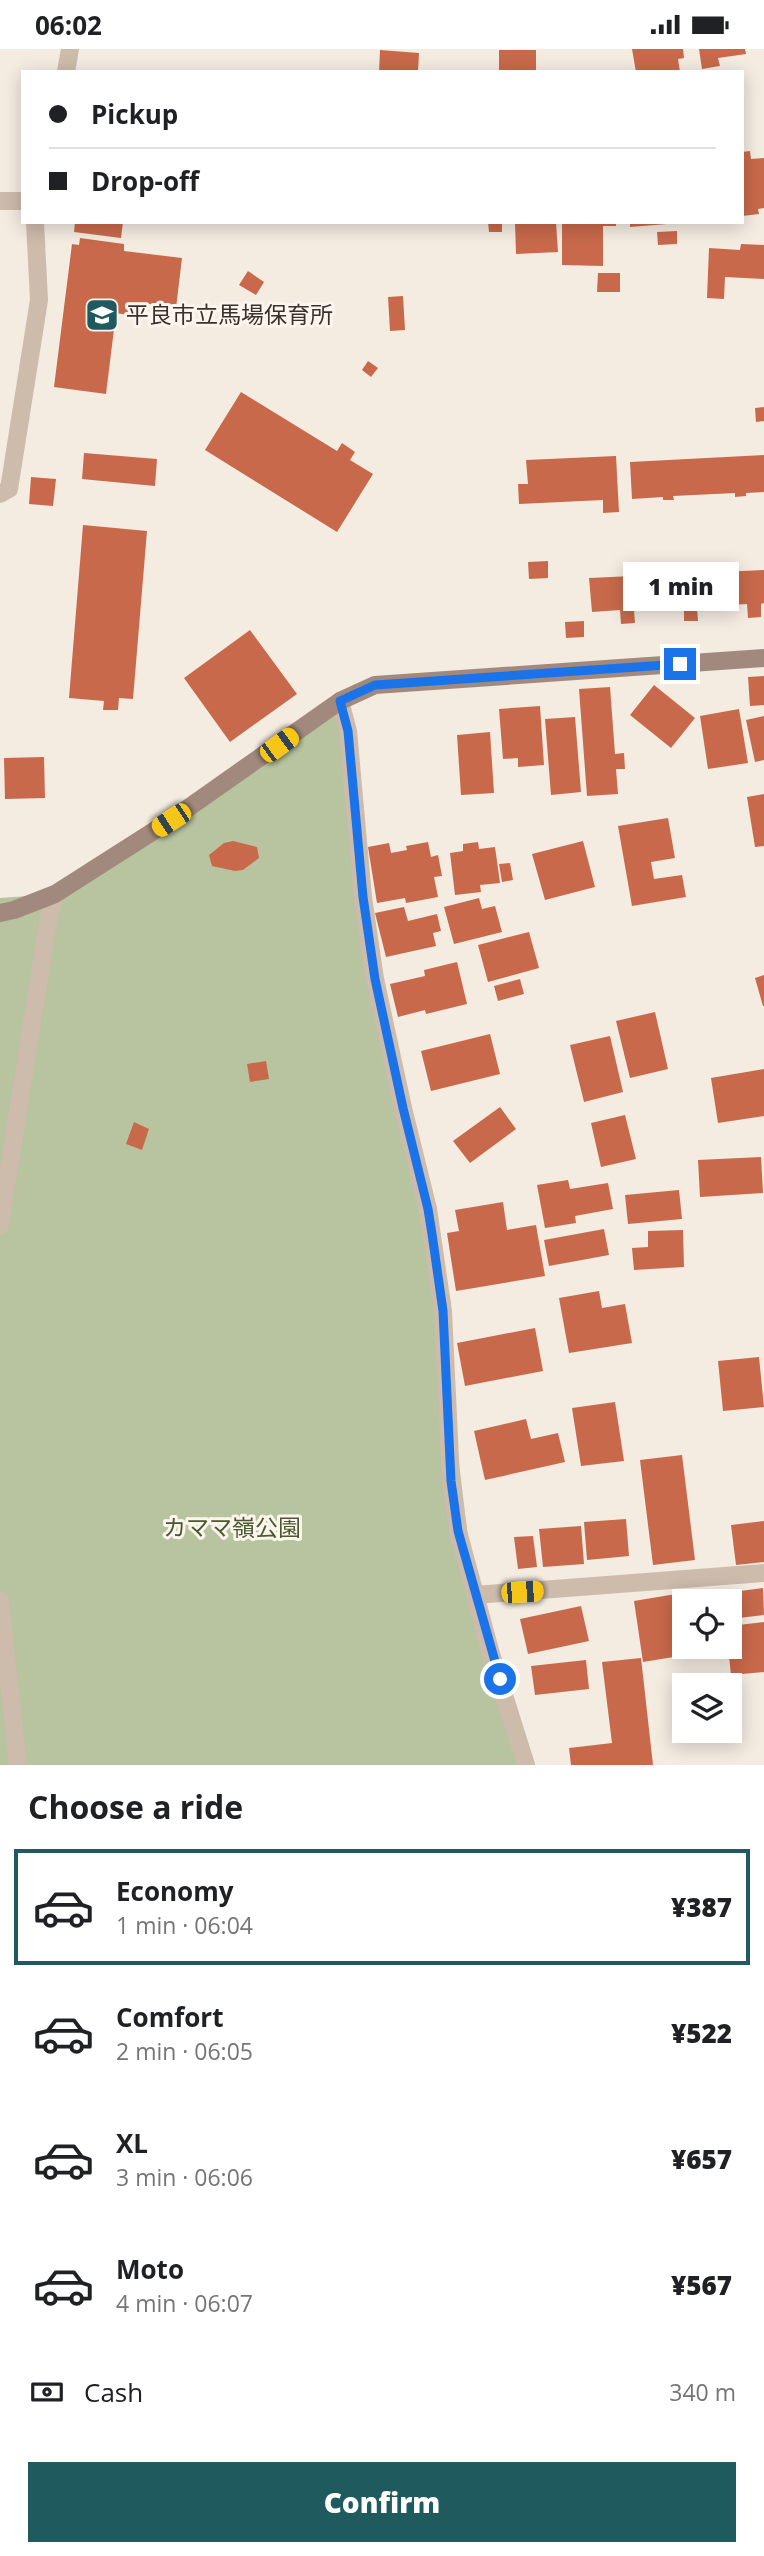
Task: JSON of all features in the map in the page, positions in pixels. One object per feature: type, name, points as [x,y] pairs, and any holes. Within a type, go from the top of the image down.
[{"type":"street","points":[[66,70],[70,49]]},
{"type":"street","points":[[0,201],[21,201]]},
{"type":"street","points":[[0,494],[9,489],[39,300],[35,224]]},
{"type":"street","points":[[0,913],[55,894],[171,820],[340,701],[375,685],[764,658]]},
{"type":"street","points":[[340,701],[348,731],[363,897],[375,979],[428,1209],[443,1311],[451,1481],[458,1531],[527,1765]]},
{"type":"street","points":[[0,1225],[48,922],[55,894]]},
{"type":"street","points":[[475,1595],[764,1573]]},
{"type":"street","points":[[0,1601],[18,1765]]},
{"type":"green space","name":"カママ嶺公園","points":[[340,701],[375,979],[444,1340],[475,1595],[523,1765],[0,1765],[0,898],[55,894]]},
{"type":"building","points":[[632,49],[683,49],[684,58],[678,59],[680,70],[636,70]]},
{"type":"building","points":[[699,49],[745,49],[746,54],[718,58],[720,66],[702,69]]},
{"type":"building","points":[[380,50],[419,53],[418,70],[379,70]]},
{"type":"building","points":[[499,50],[536,50],[536,70],[499,70]]},
{"type":"building","points":[[750,151],[751,159],[764,158],[764,208],[758,209],[759,214],[744,216],[744,152]]},
{"type":"building","points":[[75,224],[123,224],[121,238],[74,232]]},
{"type":"building","points":[[488,224],[502,224],[502,232],[489,232]]},
{"type":"building","points":[[515,224],[556,224],[558,252],[516,254]]},
{"type":"building","points":[[562,224],[616,224],[603,226],[603,266],[562,265]]},
{"type":"building","points":[[630,224],[667,224],[630,227]]},
{"type":"building","points":[[677,231],[677,244],[658,245],[657,232]]},
{"type":"building","points":[[80,238],[124,244],[124,251],[182,258],[176,308],[142,303],[140,317],[116,313],[106,394],[54,387],[72,244],[79,245]]},
{"type":"building","points":[[741,244],[764,245],[764,279],[725,277],[724,299],[707,298],[709,248],[740,250]]},
{"type":"building","points":[[248,271],[264,282],[256,295],[239,285]]},
{"type":"building","points":[[598,273],[620,273],[620,292],[597,292]]},
{"type":"building","points":[[403,296],[405,330],[390,331],[388,297]]},
{"type":"building","points":[[368,361],[378,368],[371,377],[362,370]]},
{"type":"building","points":[[241,392],[337,451],[342,443],[355,452],[350,460],[373,474],[337,532],[205,450]]},
{"type":"building","points":[[764,407],[764,421],[756,422],[755,408]]},
{"type":"building","points":[[84,453],[157,459],[155,486],[82,479]]},
{"type":"building","points":[[764,455],[764,492],[735,497],[735,493],[673,496],[674,500],[663,500],[663,497],[632,499],[630,462]]},
{"type":"building","points":[[616,456],[619,512],[603,513],[603,500],[519,504],[518,484],[528,484],[526,460]]},
{"type":"building","points":[[31,477],[56,479],[53,506],[29,504]]},
{"type":"building","points":[[83,525],[147,531],[133,699],[119,698],[118,710],[103,710],[104,701],[69,698]]},
{"type":"building","points":[[548,561],[548,578],[529,579],[528,562]]},
{"type":"building","points":[[764,570],[764,603],[761,604],[761,617],[748,618],[747,604],[697,607],[698,621],[684,621],[684,607],[634,610],[635,623],[621,624],[620,610],[592,612],[589,578]]},
{"type":"building","points":[[584,621],[584,637],[566,638],[565,622]]},
{"type":"building","points":[[250,630],[297,694],[230,742],[184,678]]},
{"type":"building","points":[[764,676],[764,705],[750,706],[748,677]]},
{"type":"building","points":[[654,685],[695,718],[671,748],[630,715]]},
{"type":"building","points":[[610,687],[615,754],[624,753],[625,769],[616,769],[618,794],[587,796],[579,689]]},
{"type":"building","points":[[540,706],[544,765],[518,767],[518,758],[503,759],[499,709]]},
{"type":"building","points":[[739,709],[748,763],[708,769],[700,716]]},
{"type":"building","points":[[764,716],[764,760],[755,762],[746,720]]},
{"type":"building","points":[[575,717],[581,792],[551,795],[545,719]]},
{"type":"building","points":[[490,732],[494,793],[461,795],[457,735]]},
{"type":"building","points":[[44,757],[45,798],[5,799],[4,758]]},
{"type":"building","points":[[764,794],[764,846],[755,847],[747,797]]},
{"type":"building","points":[[668,818],[675,858],[651,862],[654,879],[682,875],[686,897],[632,906],[618,826]]},
{"type":"building","points":[[233,841],[257,847],[259,858],[243,870],[212,866],[209,855],[224,843]]},
{"type":"building","points":[[583,841],[595,887],[545,900],[532,854]]},
{"type":"building","points":[[428,842],[431,857],[438,855],[442,876],[434,877],[438,897],[406,903],[405,898],[377,903],[368,847],[389,843],[391,853],[407,850],[406,846]]},
{"type":"building","points":[[478,842],[479,849],[495,847],[500,883],[480,885],[481,892],[455,895],[450,853],[463,851],[463,844]]},
{"type":"building","points":[[510,863],[513,880],[502,882],[499,864]]},
{"type":"building","points":[[479,898],[482,909],[495,906],[502,932],[454,944],[444,907]]},
{"type":"building","points":[[404,907],[408,921],[437,914],[441,931],[433,933],[436,946],[386,957],[375,913]]},
{"type":"building","points":[[529,932],[539,968],[488,982],[478,945]]},
{"type":"building","points":[[457,962],[467,1004],[426,1014],[425,1010],[398,1017],[390,984],[425,976],[424,970]]},
{"type":"building","points":[[764,975],[764,1006],[763,1006],[755,978]]},
{"type":"building","points":[[520,979],[524,994],[498,1001],[494,986]]},
{"type":"building","points":[[655,1012],[668,1069],[630,1078],[616,1021]]},
{"type":"building","points":[[490,1034],[500,1074],[431,1091],[421,1051]]},
{"type":"building","points":[[610,1036],[623,1092],[584,1102],[570,1045]]},
{"type":"building","points":[[266,1061],[269,1079],[250,1082],[247,1064]]},
{"type":"building","points":[[764,1069],[764,1116],[718,1123],[711,1078]]},
{"type":"building","points":[[500,1107],[516,1129],[470,1163],[453,1141]]},
{"type":"building","points":[[625,1115],[636,1159],[601,1167],[591,1123]]},
{"type":"building","points":[[134,1122],[149,1129],[142,1150],[126,1144]]},
{"type":"building","points":[[761,1157],[763,1193],[700,1197],[698,1160]]},
{"type":"building","points":[[568,1180],[570,1189],[608,1183],[613,1209],[575,1216],[576,1223],[545,1228],[537,1185]]},
{"type":"building","points":[[679,1190],[682,1219],[628,1224],[625,1195]]},
{"type":"building","points":[[503,1202],[507,1230],[536,1225],[545,1276],[456,1291],[447,1233],[459,1231],[455,1210]]},
{"type":"building","points":[[604,1229],[609,1255],[549,1266],[544,1240]]},
{"type":"building","points":[[683,1230],[684,1267],[634,1270],[632,1248],[648,1247],[648,1231]]},
{"type":"building","points":[[599,1291],[602,1308],[625,1304],[632,1343],[569,1353],[559,1298]]},
{"type":"building","points":[[535,1328],[543,1371],[465,1386],[457,1343]]},
{"type":"building","points":[[759,1357],[764,1407],[723,1411],[718,1361]]},
{"type":"building","points":[[615,1402],[624,1461],[581,1466],[572,1408]]},
{"type":"building","points":[[526,1419],[531,1439],[558,1433],[565,1462],[485,1480],[474,1431]]},
{"type":"building","points":[[682,1455],[695,1560],[653,1565],[640,1460]]},
{"type":"building","points":[[626,1519],[629,1556],[587,1560],[584,1522]]},
{"type":"building","points":[[764,1521],[764,1562],[736,1565],[731,1525]]},
{"type":"building","points":[[581,1526],[584,1564],[543,1567],[539,1529]]},
{"type":"building","points":[[533,1536],[537,1567],[518,1569],[514,1537]]},
{"type":"building","points":[[763,1588],[764,1615],[742,1618],[742,1591]]},
{"type":"building","points":[[672,1595],[672,1657],[643,1662],[634,1601]]},
{"type":"building","points":[[581,1606],[589,1641],[528,1654],[520,1619]]},
{"type":"building","points":[[764,1622],[764,1672],[731,1673],[729,1659],[742,1659],[742,1625]]},
{"type":"building","points":[[641,1658],[653,1765],[571,1765],[569,1748],[612,1743],[602,1662]]},
{"type":"building","points":[[586,1660],[589,1689],[535,1695],[531,1666]]},
{"type":"place","name":"平良市立馬場保育所","points":[[102,315]]},
{"type":"route","points":[[500,1679],[458,1531],[451,1481],[443,1311],[428,1209],[375,979],[363,897],[348,731],[340,701],[375,685],[680,664]]}]
